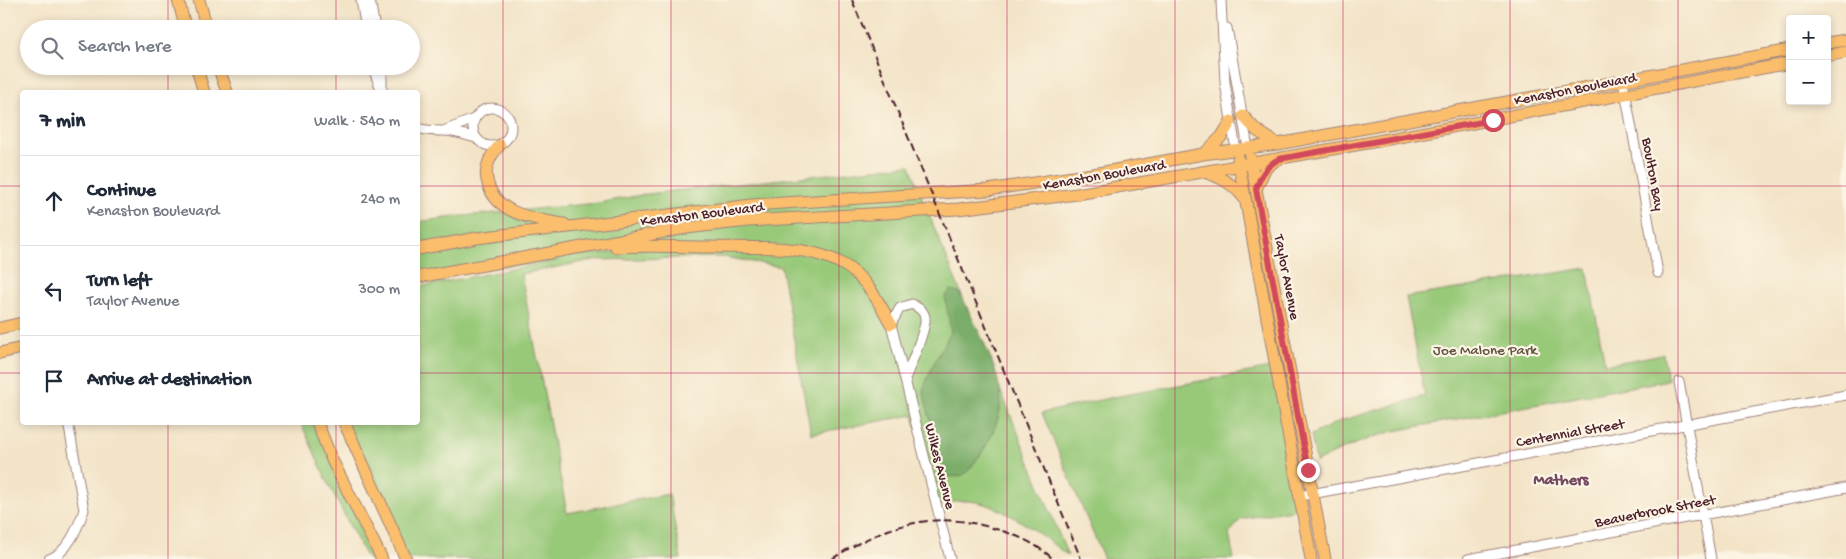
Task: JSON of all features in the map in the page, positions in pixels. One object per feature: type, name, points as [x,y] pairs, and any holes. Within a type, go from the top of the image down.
[{"type":"main road","points":[[178,0],[184,20]]},
{"type":"main road","points":[[199,0],[205,20]]},
{"type":"main road","points":[[1831,42],[1846,40]]},
{"type":"main road","name":"Kenaston Boulevard","points":[[420,249],[477,238],[752,205],[988,190],[1072,178],[1203,154],[1278,144],[1786,51]]},
{"type":"main road","points":[[1831,55],[1846,52]]},
{"type":"main road","name":"Kenaston Boulevard","points":[[420,277],[686,228],[748,221],[927,212],[994,206],[1058,197],[1279,159],[1786,64]]},
{"type":"main road","points":[[199,75],[203,90]]},
{"type":"main road","points":[[221,75],[226,90]]},
{"type":"main road","points":[[1243,116],[1256,130],[1278,144]]},
{"type":"main road","points":[[1203,154],[1222,136],[1231,121]]},
{"type":"main road","points":[[500,145],[493,152],[486,175],[488,188],[496,200],[514,212],[536,219],[575,226]]},
{"type":"main road","name":"Taylor Avenue","points":[[1248,148],[1325,559]]},
{"type":"main road","name":"Taylor Avenue","points":[[1236,150],[1311,559]]},
{"type":"main road","points":[[1256,189],[1265,169],[1279,159]]},
{"type":"main road","points":[[1204,172],[1228,182],[1245,200]]},
{"type":"main road","points":[[567,249],[632,246],[774,249],[800,251],[827,257],[843,264],[858,275],[877,298],[891,324]]},
{"type":"main road","points":[[0,328],[20,323]]},
{"type":"main road","points":[[0,353],[20,348]]},
{"type":"main road","points":[[318,425],[332,460],[382,559]]},
{"type":"main road","points":[[345,425],[406,559]]},
{"type":"street","points":[[361,0],[364,20]]},
{"type":"street","points":[[370,0],[373,20]]},
{"type":"street","name":"Taylor Avenue","points":[[1221,0],[1248,148]]},
{"type":"street","name":"Taylor Avenue","points":[[1221,0],[1225,83],[1236,150]]},
{"type":"street","points":[[375,75],[381,90]]},
{"type":"street","points":[[382,75],[382,90]]},
{"type":"street","name":"Boulton Bay","points":[[1623,80],[1658,273]]},
{"type":"street","points":[[420,128],[434,132],[443,131],[474,119],[488,108],[494,108],[506,114],[510,119],[511,132],[508,138],[500,145],[486,146],[476,138],[473,132],[474,119]]},
{"type":"street","points":[[443,131],[476,138]]},
{"type":"street","points":[[891,324],[898,311],[906,305],[912,304],[920,308],[925,316],[924,329],[905,379]]},
{"type":"street","name":"Wilkes Avenue","points":[[891,324],[950,559]]},
{"type":"street","points":[[1679,382],[1711,559]]},
{"type":"street","name":"Centennial Street","points":[[1300,496],[1846,395]]},
{"type":"street","points":[[49,559],[54,558],[69,542],[84,510],[69,425]]},
{"type":"street","name":"Beaverbrook Street","points":[[1468,559],[1846,488]]},
{"type":"green space","points":[[910,165],[1068,556],[1019,520],[990,506],[963,501],[937,506],[913,415],[811,434],[781,267],[724,257],[594,260],[521,274],[567,513],[669,494],[681,559],[406,559],[345,425],[420,425],[420,287],[559,260],[420,277],[420,222],[598,203],[647,194]],"holes":[[[651,240],[650,243],[631,250],[578,256]]]},
{"type":"green space","name":"Joe Malone Park","points":[[1587,268],[1605,365],[1663,354],[1668,380],[1394,431],[1355,444],[1316,462],[1311,435],[1340,421],[1425,396],[1406,297]]},
{"type":"green space","points":[[951,290],[959,292],[980,333],[993,366],[1001,397],[997,422],[983,450],[966,473],[952,477],[944,476],[923,390],[934,363],[951,332],[945,296]]},
{"type":"green space","points":[[1276,367],[1302,508],[1241,519],[1229,534],[1234,559],[1104,559],[1042,413],[1109,398]]},
{"type":"green space","points":[[302,425],[318,425],[382,559],[367,559],[328,483]]},
{"type":"railway","points":[[852,0],[1081,559]]},
{"type":"railway","points":[[832,559],[851,547],[890,529],[910,524],[952,520],[973,523],[1012,534],[1033,544],[1053,559]]},
{"type":"district","name":"Mathers","points":[[1561,478]]},
{"type":"route","points":[[1308,470],[1256,189],[1263,172],[1270,164],[1279,159],[1493,120]]}]
